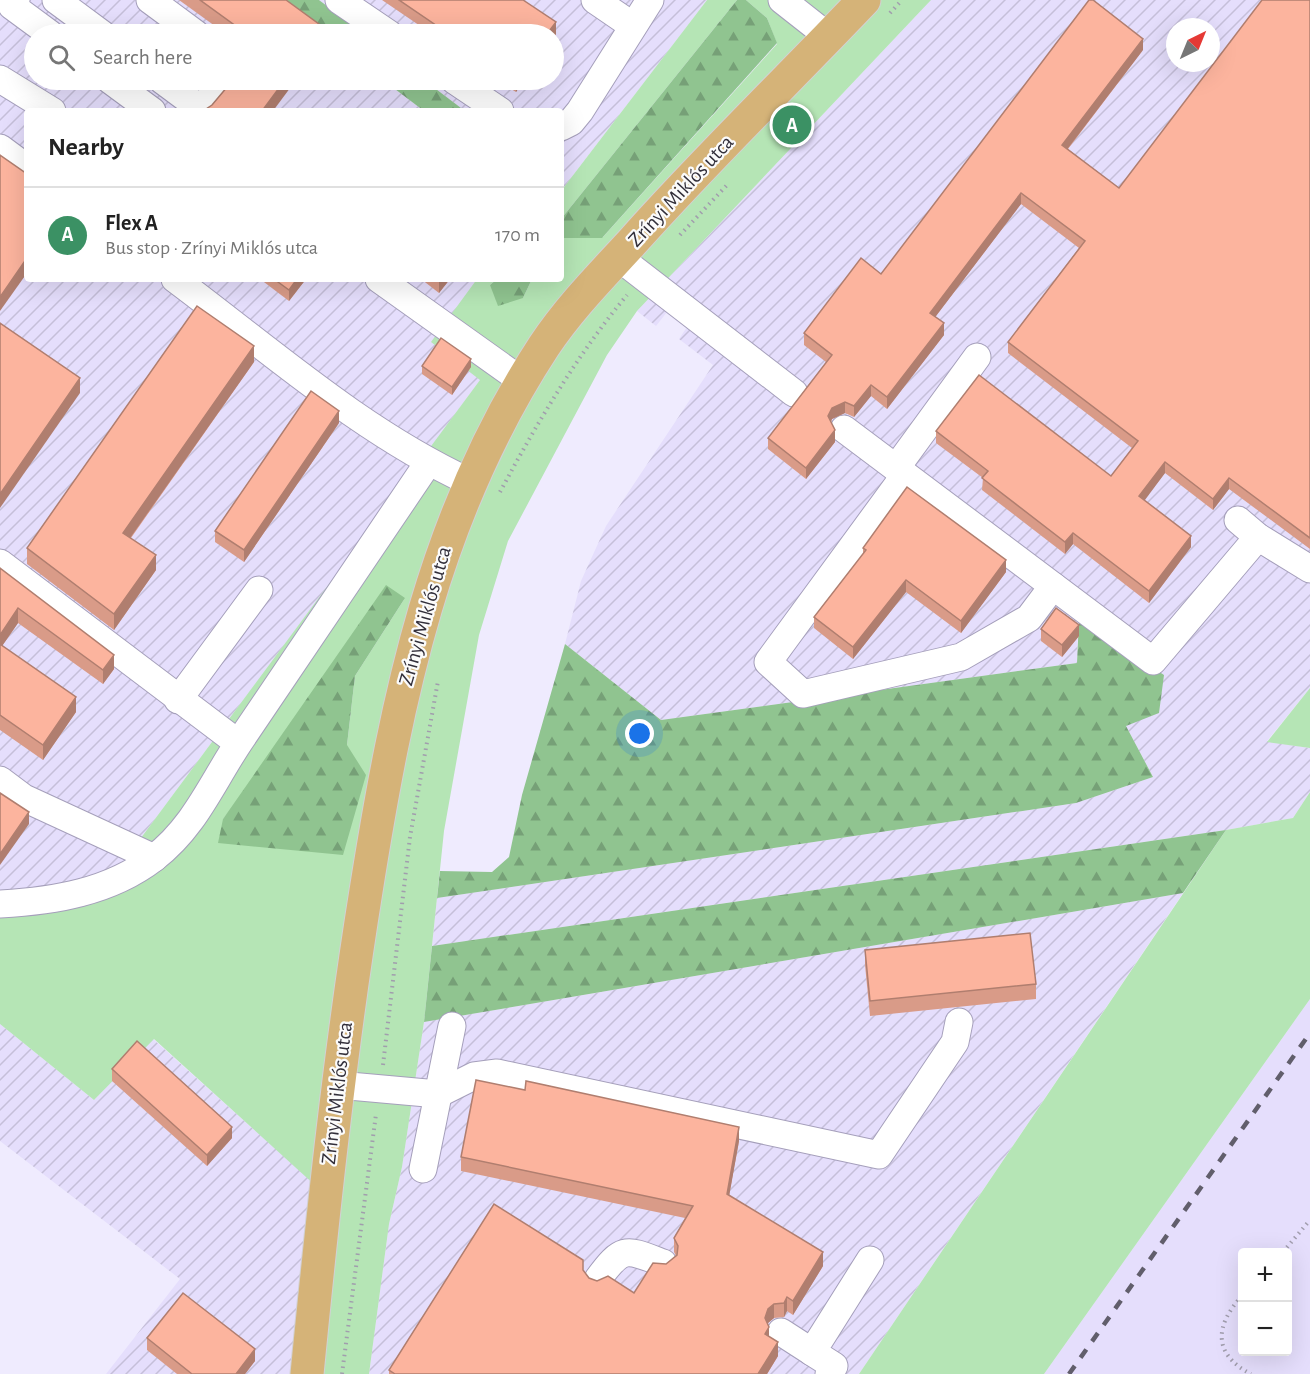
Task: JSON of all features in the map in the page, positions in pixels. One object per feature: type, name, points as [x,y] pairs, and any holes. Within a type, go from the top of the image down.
[{"type":"main road","name":"Zrínyi Miklós utca","points":[[307,1374],[338,1085],[376,827],[400,705],[439,561],[485,488],[522,381],[547,341],[631,266],[829,37],[864,0]]},
{"type":"lane","points":[[16,0],[12,6],[36,24]]},
{"type":"lane","points":[[56,0],[88,24]]},
{"type":"lane","points":[[150,0],[182,24]]},
{"type":"lane","points":[[339,0],[374,24]]},
{"type":"lane","points":[[595,0],[633,26]]},
{"type":"lane","points":[[564,126],[571,122],[580,111],[650,0]]},
{"type":"lane","points":[[782,0],[829,37]]},
{"type":"lane","points":[[0,78],[47,108]]},
{"type":"lane","points":[[124,90],[149,108]]},
{"type":"lane","points":[[175,90],[198,108]]},
{"type":"lane","points":[[203,108],[216,90]]},
{"type":"lane","points":[[469,90],[496,108]]},
{"type":"lane","points":[[0,148],[24,166]]},
{"type":"lane","points":[[631,266],[794,393]]},
{"type":"lane","points":[[179,282],[370,425],[428,463],[485,488]]},
{"type":"lane","points":[[383,282],[522,381]]},
{"type":"lane","points":[[977,357],[768,662],[802,694],[961,657],[1029,618],[1053,586]]},
{"type":"lane","points":[[844,429],[1153,662],[1248,529],[1310,569]]},
{"type":"lane","points":[[0,904],[29,903],[83,893],[124,878],[154,858],[181,833],[203,805],[238,743],[428,463]]},
{"type":"lane","points":[[0,563],[178,700],[238,743]]},
{"type":"lane","points":[[178,700],[259,590]]},
{"type":"lane","points":[[0,780],[24,798],[154,858]]},
{"type":"lane","points":[[338,1085],[438,1094],[474,1076],[497,1073],[879,1155],[954,1042],[959,1022]]},
{"type":"lane","points":[[423,1169],[452,1026]]},
{"type":"lane","points":[[598,1279],[612,1260],[622,1253],[638,1254],[663,1263]]},
{"type":"lane","points":[[812,1352],[870,1260]]},
{"type":"lane","points":[[781,1332],[834,1366],[829,1374]]},
{"type":"path","points":[[485,488],[551,403],[599,329],[631,266]]},
{"type":"path","points":[[342,1374],[410,837],[438,679]]},
{"type":"path","points":[[1286,1248],[1310,1220]]},
{"type":"path","points":[[1238,1301],[1225,1318],[1220,1335],[1230,1360],[1251,1374]]},
{"type":"shaded area","points":[[3,0],[277,0],[309,24],[24,24],[24,90],[396,90],[420,108],[24,108],[24,282],[475,282],[432,342],[481,379],[115,873],[70,884],[0,891],[0,19]]},
{"type":"shaded area","points":[[319,0],[707,0],[564,187],[564,108],[461,108],[437,90],[564,90],[564,24],[351,24]]},
{"type":"shaded area","points":[[931,0],[1310,0],[1310,688],[1267,741],[1310,748],[1310,792],[1293,818],[1226,830],[432,946],[437,898],[1076,803],[1153,777],[1126,726],[1078,620],[1077,663],[661,720],[565,644],[581,581],[606,526],[713,365],[679,339],[687,327],[667,312],[656,326],[637,311]]},
{"type":"shaded area","points":[[1183,893],[859,1374],[369,1374],[389,1224],[402,1167],[424,1022]]},
{"type":"shaded area","points":[[1310,999],[1310,1374],[1044,1374]]},
{"type":"shaded area","points":[[0,1024],[94,1100],[153,1039],[318,1187],[299,1374],[106,1374],[180,1279],[0,1141]]},
{"type":"green space","points":[[277,0],[319,0],[351,24],[309,24]]},
{"type":"green space","points":[[707,0],[737,0],[564,215],[564,187]]},
{"type":"green space","points":[[737,0],[746,0],[767,18],[777,43],[602,238],[564,238],[564,215]]},
{"type":"green space","points":[[746,0],[931,0],[637,311],[607,355],[508,541],[479,635],[444,831],[424,1022],[402,1167],[389,1224],[369,1374],[299,1374],[317,1187],[154,1039],[94,1100],[0,1024],[0,891],[70,884],[115,873],[480,380],[431,342],[475,282],[494,282],[490,285],[523,298],[531,282],[564,282],[564,238],[603,237],[777,44],[767,18]],"holes":[[[405,598],[355,676],[347,745],[223,819]]]},
{"type":"green space","points":[[396,90],[437,90],[461,108],[420,108]]},
{"type":"green space","points":[[494,282],[531,282],[523,298],[498,306],[490,285]]},
{"type":"green space","points":[[386,585],[405,598],[355,676],[347,745],[366,775],[343,855],[218,843],[223,819]]},
{"type":"green space","points":[[1079,619],[1164,675],[1159,713],[1126,726],[1153,777],[1076,803],[437,898],[440,871],[492,872],[509,857],[522,795],[565,644],[661,720],[1077,663]]},
{"type":"green space","points":[[1310,688],[1310,748],[1267,742]]},
{"type":"green space","points":[[1310,792],[1310,999],[1044,1374],[859,1374],[1226,830],[1293,818]]},
{"type":"green space","points":[[1226,830],[1183,893],[424,1022],[432,946]]},
{"type":"building","points":[[200,0],[286,0],[319,24],[233,24]]},
{"type":"building","points":[[399,0],[523,0],[556,22],[554,24],[434,24]]},
{"type":"building","points":[[1089,0],[1093,0],[1143,39],[1062,145],[1119,188],[1207,72],[1220,72],[1220,55],[1262,0],[1310,0],[1310,538],[1229,478],[1213,499],[1165,462],[1139,496],[1191,536],[1149,591],[1073,533],[1065,542],[982,478],[988,471],[936,431],[979,375],[1111,476],[1138,441],[1008,342],[1085,241],[1021,193],[930,313],[944,323],[887,397],[871,385],[854,406],[845,402],[832,408],[828,416],[835,430],[806,468],[768,438],[832,355],[804,333],[861,258],[881,274]]},
{"type":"building","points":[[225,90],[278,90],[264,108],[208,108]]},
{"type":"building","points":[[0,155],[24,172],[24,262],[0,297]]},
{"type":"building","points":[[278,282],[295,282],[289,290]]},
{"type":"building","points":[[197,306],[254,346],[123,533],[156,555],[114,614],[27,548]]},
{"type":"building","points":[[0,323],[80,378],[0,494]]},
{"type":"building","points":[[441,338],[471,359],[452,387],[422,366]]},
{"type":"building","points":[[311,391],[339,411],[244,550],[215,531]]},
{"type":"building","points":[[907,487],[1006,560],[961,621],[906,580],[853,647],[814,617],[866,550],[863,548]]},
{"type":"building","points":[[0,568],[114,655],[103,670],[18,608],[0,635]]},
{"type":"building","points":[[1056,608],[1079,625],[1062,645],[1041,629]]},
{"type":"building","points":[[0,644],[76,697],[43,745],[0,715]]},
{"type":"building","points":[[0,793],[29,812],[0,854]]},
{"type":"building","points":[[1030,933],[1036,984],[870,1001],[865,950]]},
{"type":"building","points":[[137,1041],[232,1127],[207,1155],[112,1069]]},
{"type":"building","points":[[476,1080],[525,1090],[526,1081],[739,1127],[727,1194],[823,1252],[793,1301],[787,1297],[784,1303],[774,1304],[768,1309],[765,1318],[769,1327],[765,1334],[778,1342],[758,1374],[395,1374],[389,1370],[494,1204],[583,1260],[583,1270],[589,1278],[597,1281],[608,1276],[634,1293],[653,1263],[666,1264],[677,1255],[678,1246],[674,1238],[693,1206],[461,1157]]},
{"type":"building","points":[[183,1293],[255,1349],[236,1374],[192,1374],[147,1338]]},
{"type":"railway","points":[[1069,1374],[1310,1033]]},
{"type":"place","name":"Flex A","points":[[792,125]]}]
